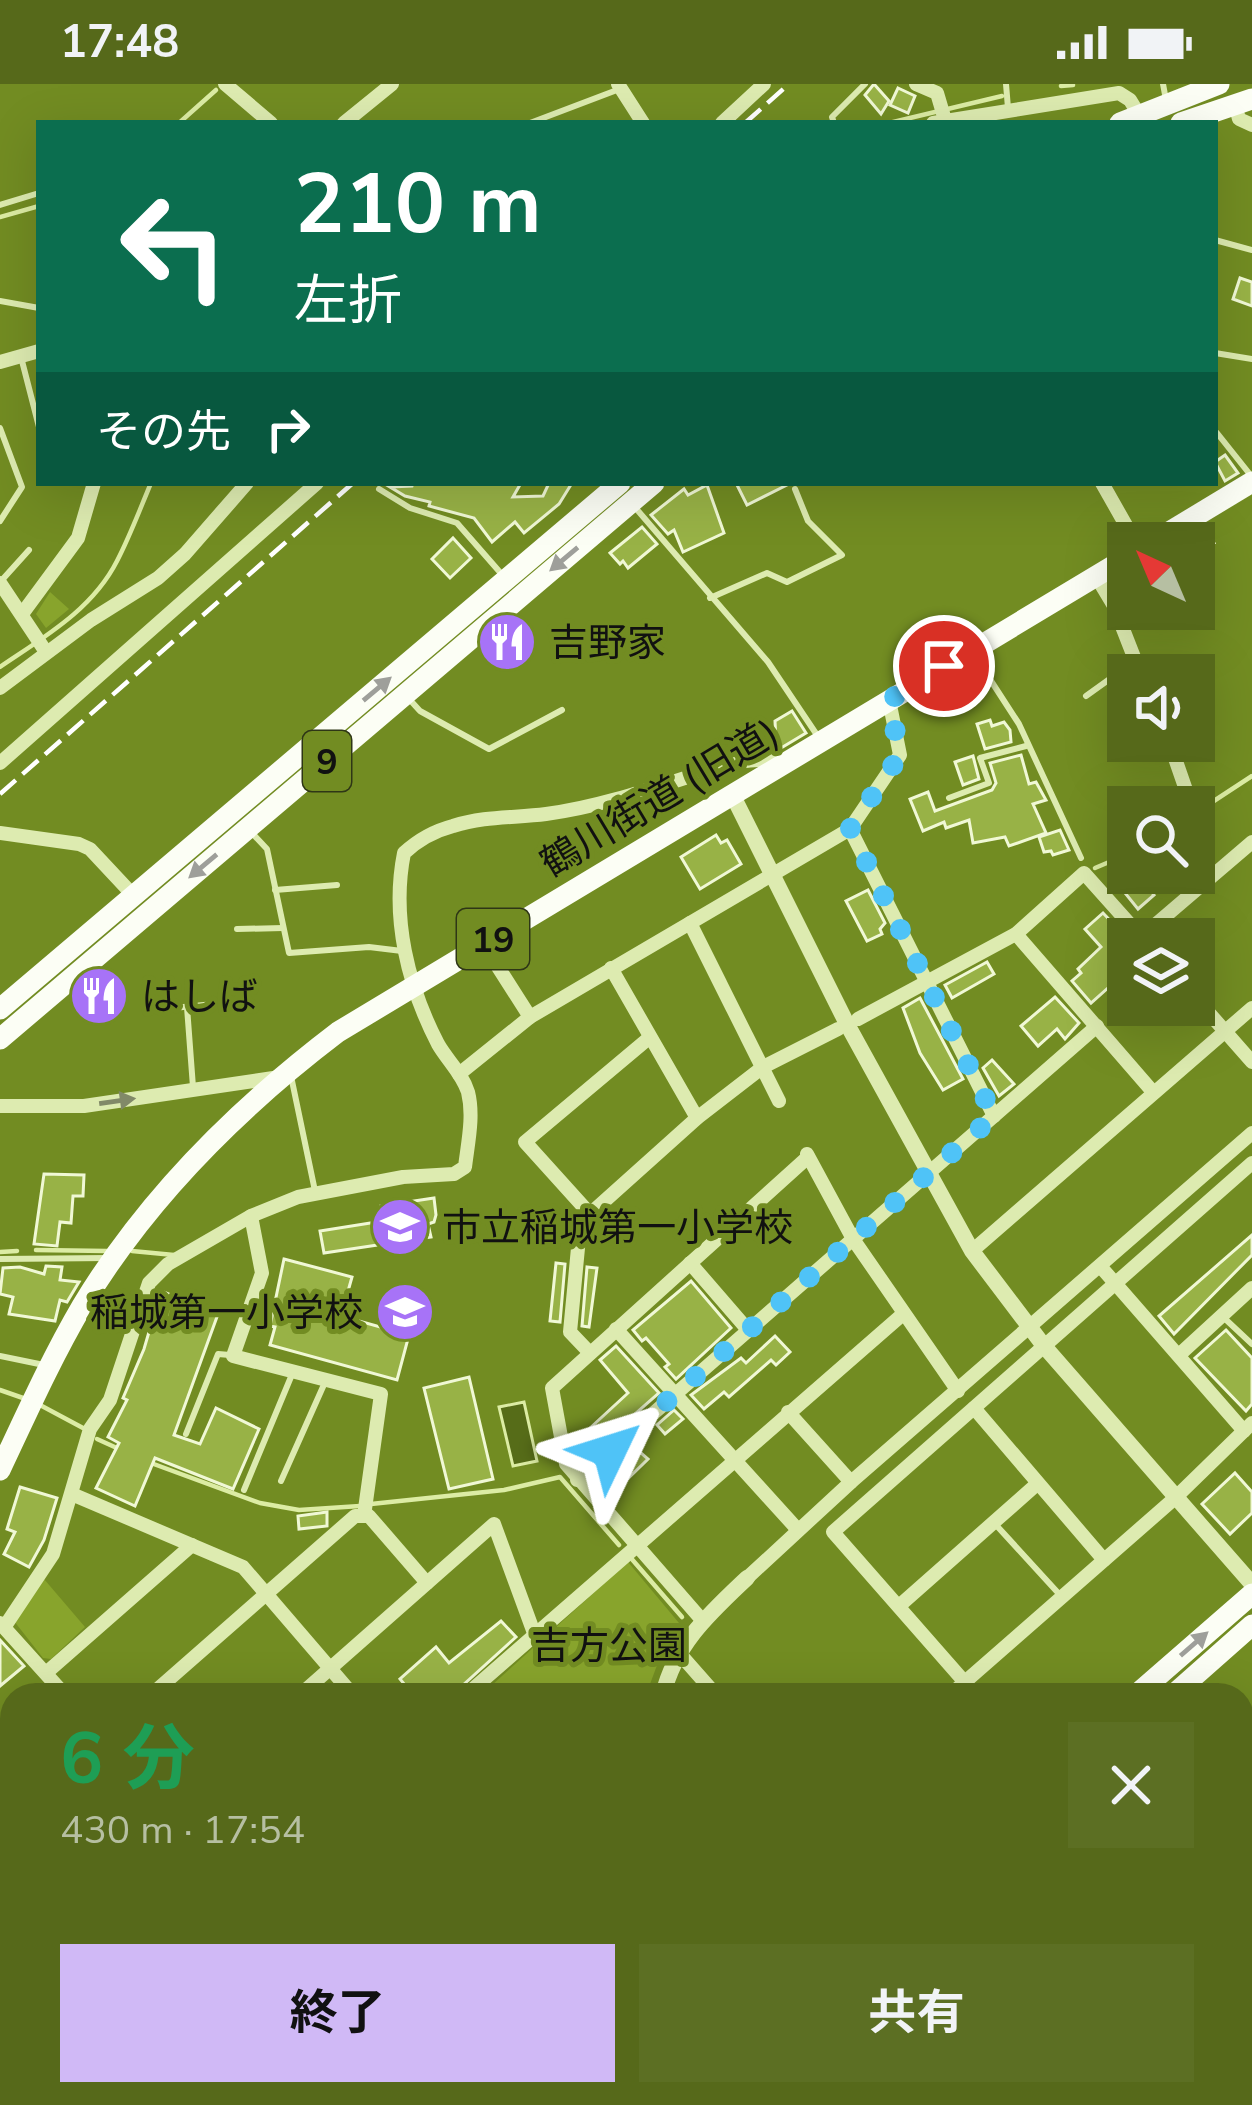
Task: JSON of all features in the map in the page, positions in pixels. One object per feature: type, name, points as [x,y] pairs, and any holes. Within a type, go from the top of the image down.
[{"type":"main road","points":[[1134,120],[1165,94],[1220,84]]},
{"type":"main road","points":[[1204,119],[1244,101]]},
{"type":"main road","points":[[1185,522],[1252,480]]},
{"type":"main road","name":"9","points":[[0,1009],[619,489]]},
{"type":"main road","name":"9","points":[[0,1039],[406,694],[619,489]]},
{"type":"main road","name":"鶴川街道 (旧道)","points":[[0,1471],[50,1366],[112,1258],[203,1150],[283,1074],[338,1032],[1107,569]]},
{"type":"main road","points":[[1150,1683],[1252,1594]]},
{"type":"main road","points":[[1187,1683],[1252,1625]]},
{"type":"street","points":[[225,84],[267,120]]},
{"type":"street","points":[[348,120],[392,84]]},
{"type":"street","points":[[725,120],[764,84]]},
{"type":"street","points":[[916,84],[937,93],[939,120]]},
{"type":"street","points":[[619,86],[641,120]]},
{"type":"street","points":[[974,118],[1008,108],[1119,93],[1130,100],[1134,120]]},
{"type":"street","points":[[1244,101],[1239,119],[1252,125]]},
{"type":"street","points":[[0,362],[36,352]]},
{"type":"street","points":[[22,614],[78,538],[93,486]]},
{"type":"street","points":[[0,688],[158,578],[244,486]]},
{"type":"street","points":[[0,763],[313,486]]},
{"type":"street","points":[[1104,486],[1124,522]]},
{"type":"street","points":[[1096,576],[1133,654]]},
{"type":"street","points":[[0,583],[46,652]]},
{"type":"street","points":[[459,1074],[530,1017],[850,829],[900,755],[889,700]]},
{"type":"street","points":[[55,1683],[2,1624],[53,1555],[91,1429],[110,1400],[149,1283],[168,1264],[251,1216],[298,1196],[460,1172],[465,1166],[470,1122],[466,1087],[442,1051],[413,988],[399,877],[404,853],[418,840],[449,826],[492,816],[583,807],[718,767],[768,759],[782,764]]},
{"type":"street","points":[[732,794],[927,1174],[972,1251],[1028,1328],[1252,1584]]},
{"type":"street","points":[[850,829],[994,1116]]},
{"type":"street","points":[[0,833],[90,849],[133,896]]},
{"type":"street","points":[[1165,918],[1252,842]]},
{"type":"street","points":[[858,1019],[1016,934],[1084,873],[1124,918]]},
{"type":"street","points":[[689,923],[779,1101]]},
{"type":"street","points":[[1016,934],[1153,1092]]},
{"type":"street","points":[[484,945],[530,1017]]},
{"type":"street","points":[[611,968],[697,1118]]},
{"type":"street","points":[[972,1251],[1252,1007]]},
{"type":"street","points":[[1215,1020],[1252,1062]]},
{"type":"street","points":[[577,1480],[1097,1026]]},
{"type":"street","points":[[590,1353],[570,1332],[580,1227],[697,1118],[763,1067],[838,1029]]},
{"type":"street","points":[[590,1214],[525,1142],[649,1038]]},
{"type":"street","points":[[0,1106],[84,1106],[283,1074]]},
{"type":"street","points":[[668,1683],[679,1653],[702,1620],[851,1482],[1252,1132]]},
{"type":"street","points":[[702,1620],[566,1464],[552,1388],[807,1153],[853,1239],[958,1391]]},
{"type":"street","points":[[1100,1266],[1116,1284],[1179,1355],[1248,1427],[1175,1498],[965,1682],[833,1532],[1116,1284],[1252,1163]]},
{"type":"street","points":[[251,1216],[262,1273],[233,1356],[381,1394],[365,1508],[427,1583]]},
{"type":"street","points":[[690,1263],[748,1330]]},
{"type":"street","points":[[1179,1355],[1252,1288]]},
{"type":"street","points":[[479,1683],[903,1314]]},
{"type":"street","points":[[616,1329],[798,1530]]},
{"type":"street","points":[[980,1371],[994,1390]]},
{"type":"street","points":[[974,1408],[1104,1560]]},
{"type":"street","points":[[788,1412],[851,1482]]},
{"type":"street","points":[[899,1606],[1037,1484]]},
{"type":"street","points":[[74,1495],[242,1567],[343,1683]]},
{"type":"street","points":[[835,1498],[851,1515]]},
{"type":"street","points":[[165,1683],[365,1508]]},
{"type":"street","points":[[313,1683],[494,1524],[534,1633]]},
{"type":"street","points":[[46,1673],[192,1545]]},
{"type":"street","points":[[679,1653],[705,1683]]},
{"type":"lane","points":[[833,120],[865,84]]},
{"type":"lane","points":[[537,120],[619,86]]},
{"type":"lane","points":[[1006,86],[1008,108]]},
{"type":"lane","points":[[0,206],[36,195]]},
{"type":"lane","points":[[1218,241],[1252,250]]},
{"type":"lane","points":[[0,301],[36,307]]},
{"type":"lane","points":[[1218,353],[1252,359]]},
{"type":"lane","points":[[22,357],[36,415]]},
{"type":"lane","points":[[0,428],[22,487],[0,521]]},
{"type":"lane","points":[[1218,434],[1252,480]]},
{"type":"lane","points":[[619,489],[768,662],[821,741]]},
{"type":"lane","points":[[710,598],[766,573],[787,582],[842,555],[808,521],[795,489]]},
{"type":"lane","points":[[379,490],[410,508],[457,524],[507,579]]},
{"type":"lane","points":[[0,583],[29,550]]},
{"type":"lane","points":[[971,650],[1028,746],[1081,858]]},
{"type":"lane","points":[[1086,696],[1107,685]]},
{"type":"lane","points":[[406,694],[420,711],[489,749],[562,710]]},
{"type":"lane","points":[[950,798],[989,783],[980,758],[1028,746]]},
{"type":"lane","points":[[248,828],[266,850],[289,953],[369,947],[406,952]]},
{"type":"lane","points":[[275,890],[337,885]]},
{"type":"lane","points":[[237,929],[283,928]]},
{"type":"lane","points":[[172,1008],[235,1002]]},
{"type":"lane","points":[[187,1007],[193,1090]]},
{"type":"lane","points":[[283,1074],[296,1084],[316,1195]]},
{"type":"lane","points":[[0,1259],[112,1258]]},
{"type":"lane","points":[[1222,1316],[1252,1344]]},
{"type":"lane","points":[[186,1434],[218,1354],[233,1356]]},
{"type":"lane","points":[[0,1356],[50,1366]]},
{"type":"lane","points":[[244,1490],[293,1372]]},
{"type":"lane","points":[[281,1481],[326,1380]]},
{"type":"lane","points":[[994,1523],[1061,1597]]},
{"type":"green space","points":[[50,592],[69,609],[46,628],[36,614]]},
{"type":"green space","name":"吉方公園","points":[[628,1562],[679,1623],[650,1683],[494,1683]]},
{"type":"green space","points":[[44,1579],[85,1627],[51,1659],[43,1658],[14,1621]]},
{"type":"shaded area","points":[[524,1402],[537,1461],[513,1466],[499,1407]]},
{"type":"building","points":[[874,84],[889,101],[881,114],[865,95]]},
{"type":"building","points":[[898,88],[915,96],[908,113],[890,105]]},
{"type":"building","points":[[1240,278],[1252,282],[1252,306],[1233,299]]},
{"type":"building","points":[[1225,455],[1238,473],[1225,481],[1218,460]]},
{"type":"building","points":[[519,486],[513,497],[543,496],[548,486],[570,486],[559,504],[524,533],[515,522],[492,542],[474,518],[429,506],[430,502],[390,487]]},
{"type":"building","points":[[707,486],[724,533],[683,552],[674,530],[668,534],[651,515],[684,489],[688,495]]},
{"type":"building","points":[[738,486],[785,486],[747,505]]},
{"type":"building","points":[[642,527],[657,544],[628,568],[610,553]]},
{"type":"building","points":[[453,538],[471,558],[450,578],[432,559]]},
{"type":"building","points":[[792,711],[806,733],[781,748],[775,721]]},
{"type":"building","points":[[990,720],[992,726],[1004,722],[1011,742],[985,749],[977,724]]},
{"type":"building","points":[[1021,755],[1029,784],[1036,782],[1046,800],[1033,804],[1046,833],[1009,846],[1005,837],[973,843],[969,820],[946,828],[944,822],[923,831],[910,799],[928,792],[935,811],[992,790],[996,783],[990,763]]},
{"type":"building","points":[[973,756],[979,779],[963,785],[955,762]]},
{"type":"building","points":[[1060,830],[1069,850],[1053,855],[1044,852],[1039,837]]},
{"type":"building","points":[[716,835],[721,843],[727,840],[741,864],[700,889],[681,857]]},
{"type":"building","points":[[868,890],[885,923],[882,934],[867,941],[846,901]]},
{"type":"building","points":[[1126,894],[1153,894],[1154,895],[1138,909]]},
{"type":"building","points":[[1103,913],[1108,918],[1107,989],[1091,1003],[1072,981],[1101,947],[1085,929]]},
{"type":"building","points":[[987,962],[994,974],[952,998],[945,985]]},
{"type":"building","points":[[1055,997],[1079,1023],[1065,1039],[1057,1029],[1038,1046],[1021,1026]]},
{"type":"building","points":[[920,998],[963,1079],[943,1090],[920,1053],[903,1008]]},
{"type":"building","points":[[992,1060],[1014,1084],[999,1096],[983,1068]]},
{"type":"building","points":[[44,1174],[84,1175],[83,1196],[73,1196],[71,1223],[60,1222],[57,1246],[34,1244]]},
{"type":"building","points":[[434,1198],[436,1215],[428,1224],[431,1237],[324,1253],[320,1231],[383,1221],[381,1206]]},
{"type":"building","points":[[1252,1235],[1252,1255],[1174,1334],[1159,1316]]},
{"type":"building","points":[[284,1259],[352,1277],[341,1316],[409,1335],[397,1380],[270,1345]]},
{"type":"building","points":[[556,1263],[565,1264],[560,1322],[550,1321]]},
{"type":"building","points":[[46,1266],[62,1267],[60,1280],[79,1282],[67,1302],[60,1300],[55,1321],[9,1314],[13,1297],[0,1294],[3,1268],[44,1274]]},
{"type":"building","points":[[587,1267],[597,1268],[589,1327],[582,1326]]},
{"type":"building","points":[[691,1281],[731,1328],[676,1379],[665,1367],[669,1364],[633,1330]]},
{"type":"building","points":[[161,1291],[218,1314],[174,1435],[200,1444],[216,1408],[259,1429],[233,1489],[155,1458],[135,1506],[96,1488],[119,1443],[108,1437],[127,1400],[123,1398]]},
{"type":"building","points":[[1226,1330],[1252,1358],[1252,1404],[1246,1411],[1195,1358]]},
{"type":"building","points":[[775,1336],[790,1352],[776,1365],[771,1360],[729,1397],[724,1392],[704,1409],[691,1395],[741,1358],[746,1363]]},
{"type":"building","points":[[616,1346],[659,1393],[585,1458],[574,1443],[628,1393],[600,1360]]},
{"type":"building","points":[[469,1377],[493,1479],[449,1489],[424,1388]]},
{"type":"building","points":[[674,1410],[683,1419],[665,1434],[657,1425]]},
{"type":"building","points":[[633,1446],[648,1459],[610,1496],[595,1480]]},
{"type":"building","points":[[1235,1473],[1252,1492],[1252,1513],[1230,1534],[1202,1504]]},
{"type":"building","points":[[20,1487],[57,1498],[44,1540],[29,1567],[4,1554],[15,1532],[7,1529]]},
{"type":"building","points":[[327,1512],[327,1526],[299,1529],[298,1516]]},
{"type":"building","points":[[501,1621],[516,1637],[465,1683],[403,1683],[400,1679],[436,1647],[449,1663]]},
{"type":"building","points":[[0,1640],[24,1666],[0,1683]]},
{"type":"waterway","points":[[1061,86],[1073,85]]},
{"type":"waterway","points":[[182,120],[216,90]]},
{"type":"waterway","points":[[902,120],[1002,96]]},
{"type":"waterway","points":[[0,217],[36,207]]},
{"type":"waterway","points":[[0,667],[66,621],[94,594],[117,561],[150,486]]},
{"type":"waterway","points":[[1215,800],[1252,776]]},
{"type":"waterway","points":[[1095,868],[1107,863]]},
{"type":"waterway","points":[[36,1250],[107,1251]]},
{"type":"waterway","points":[[0,1252],[17,1251]]},
{"type":"waterway","points":[[132,1251],[174,1255]]},
{"type":"waterway","points":[[0,1390],[23,1398]]},
{"type":"waterway","points":[[40,1405],[83,1428]]},
{"type":"waterway","points":[[97,1439],[119,1449]]},
{"type":"waterway","points":[[151,1463],[260,1503],[299,1510],[360,1506]]},
{"type":"waterway","points":[[371,1504],[504,1490],[560,1477],[619,1545]]},
{"type":"waterway","points":[[630,1557],[682,1617]]},
{"type":"railway","points":[[748,120],[789,84]]},
{"type":"railway","points":[[0,794],[350,486]]},
{"type":"place","name":"吉野家","points":[[507,642]]},
{"type":"place","name":"はしば","points":[[99,996]]},
{"type":"place","name":"市立稲城第一小学校","points":[[400,1227]]},
{"type":"place","name":"稲城第一小学校","points":[[405,1312]]},
{"type":"route","points":[[610,1451],[994,1116],[850,829],[900,755],[889,700],[944,666]]}]
